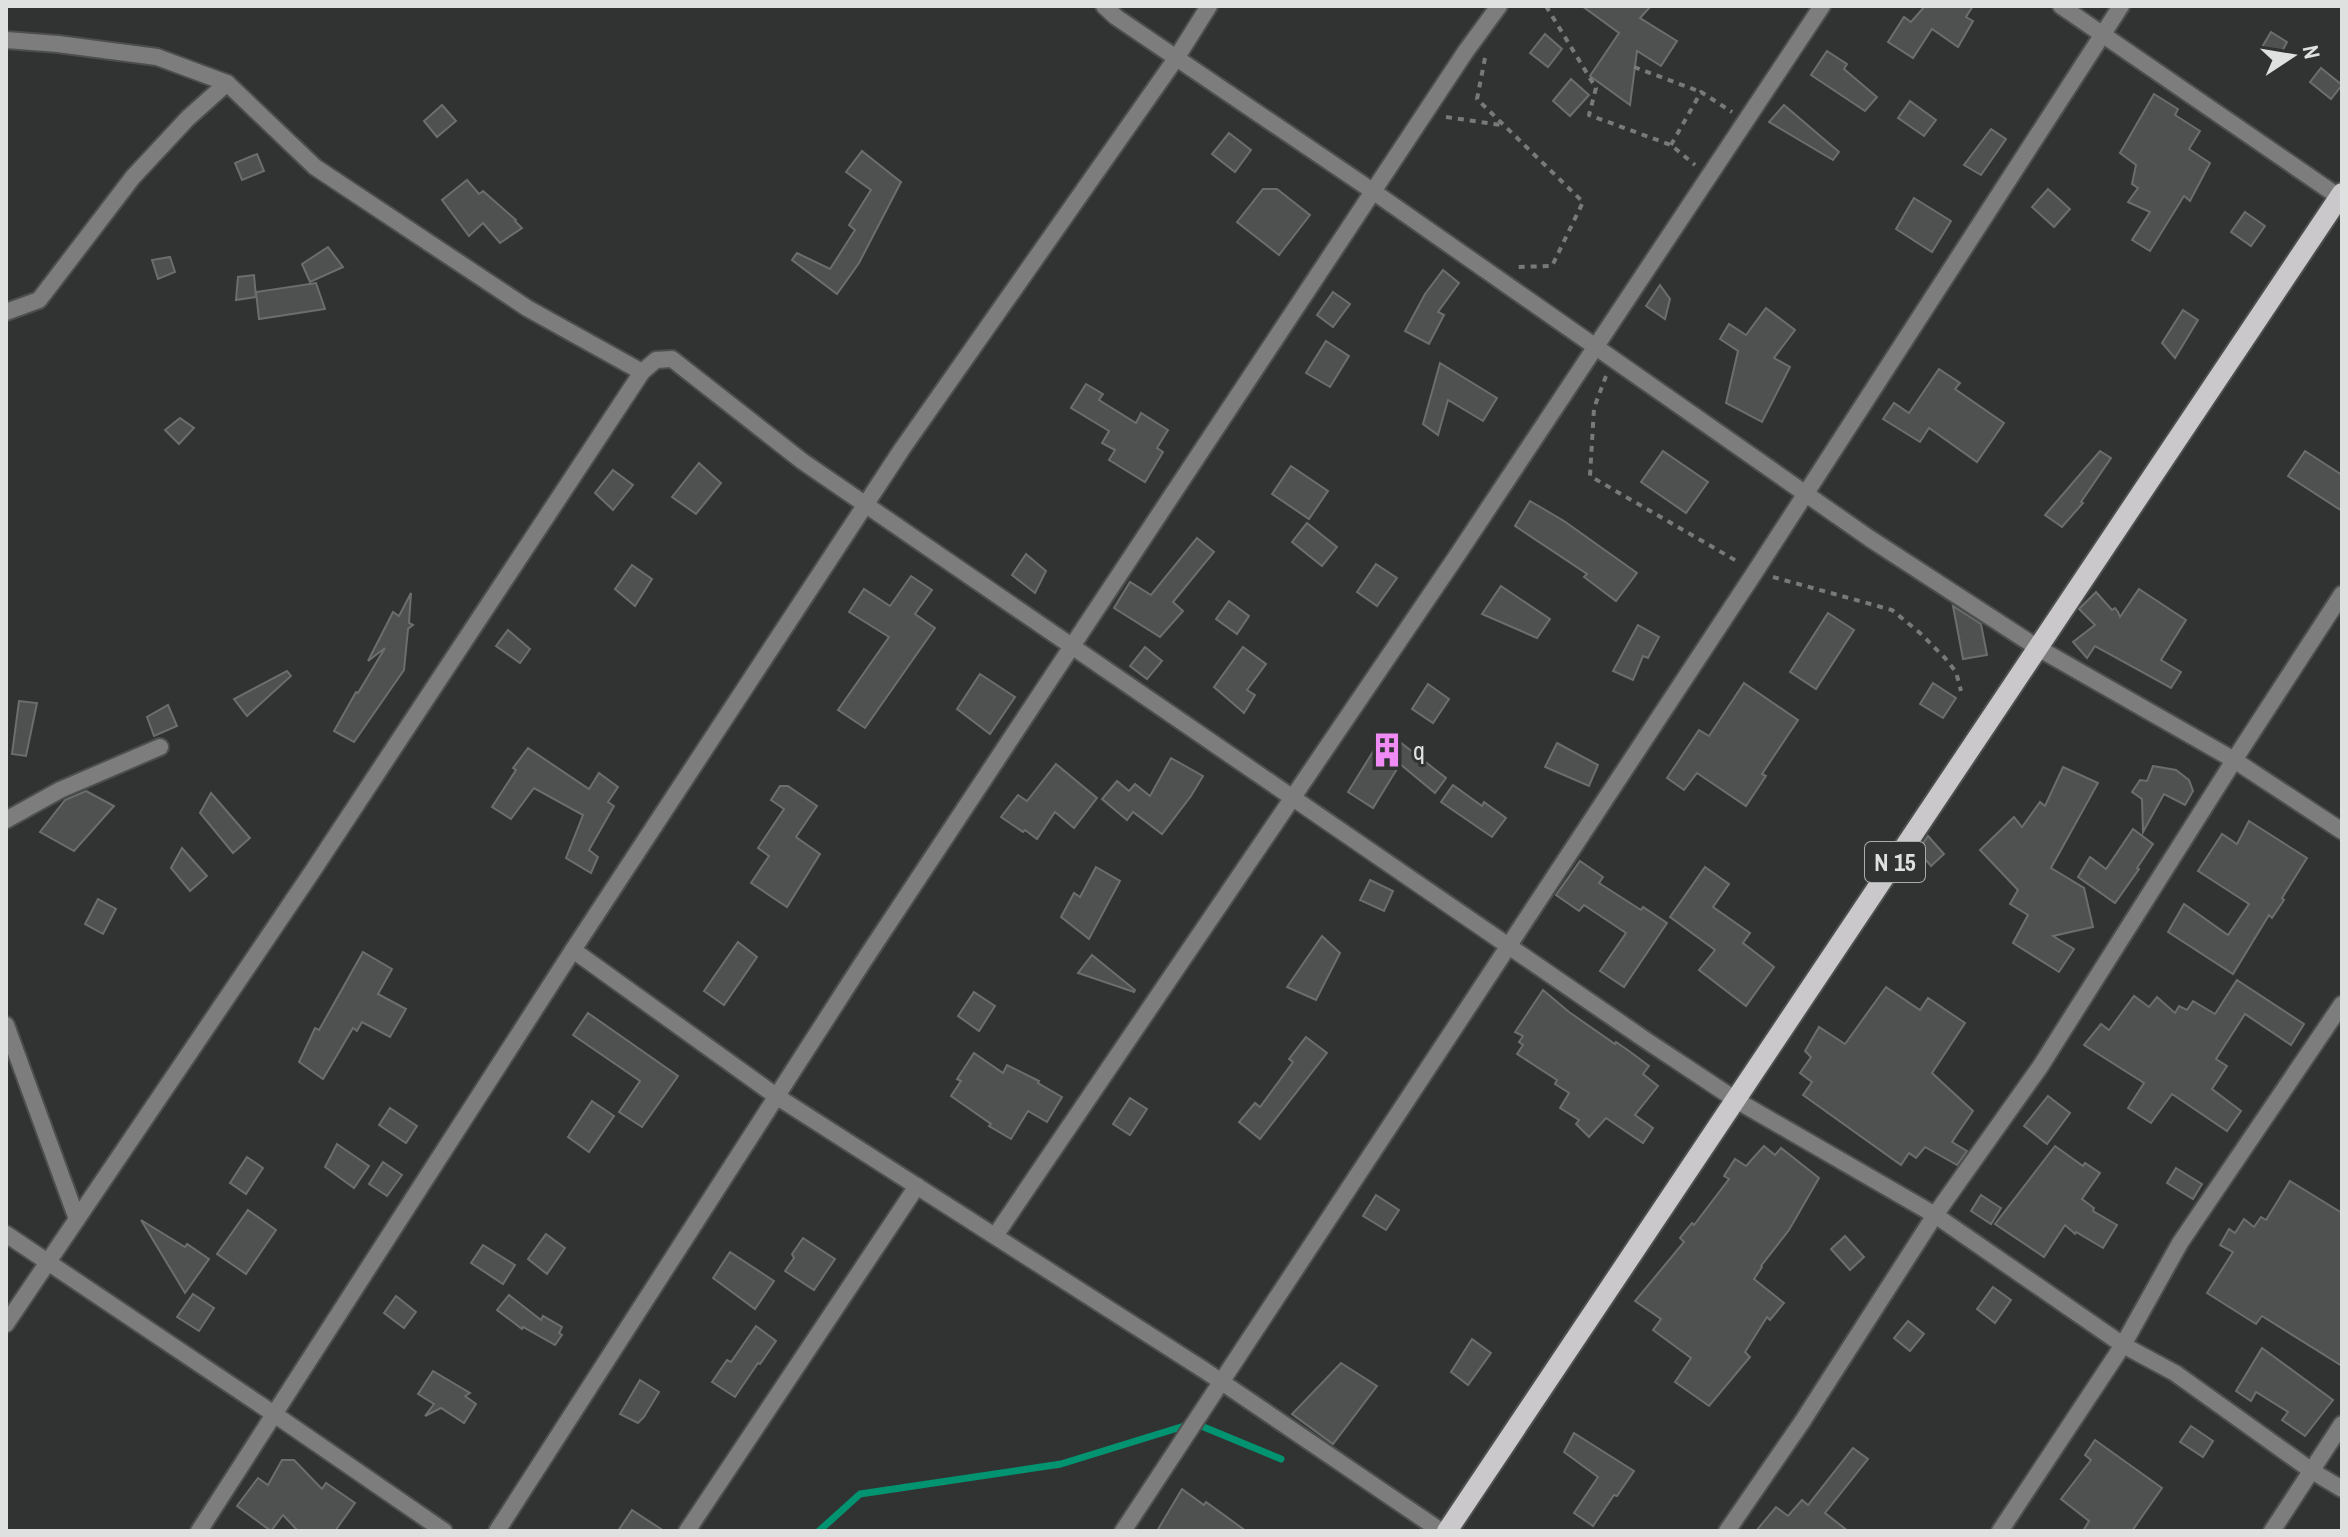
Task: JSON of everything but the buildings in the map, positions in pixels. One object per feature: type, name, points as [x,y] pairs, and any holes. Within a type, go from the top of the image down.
[{"type":"main road","name":"N 15","points":[[1447,1531],[2341,196]]},
{"type":"street","points":[[1104,6],[1869,538],[2038,648],[2234,760],[2342,831]]},
{"type":"street","points":[[199,1531],[865,504],[1177,57],[1209,6]]},
{"type":"street","points":[[497,1531],[776,1096],[1425,113],[1499,6]]},
{"type":"street","points":[[995,1236],[1293,798],[1822,6]]},
{"type":"street","points":[[2061,6],[2341,196]]},
{"type":"street","points":[[1123,1531],[1755,572],[2121,6]]},
{"type":"street","points":[[6,40],[157,57],[227,83],[315,167],[527,308],[642,372]]},
{"type":"street","points":[[6,312],[39,300],[133,177],[188,118],[227,83]]},
{"type":"street","points":[[6,1324],[312,872],[642,372],[656,360],[672,359],[802,461],[1508,946],[1736,1100],[1935,1215],[2123,1345],[2175,1373],[2342,1489]]},
{"type":"street","points":[[1727,1531],[1802,1422],[1935,1215],[2040,1067],[2342,594]]},
{"type":"street","points":[[6,820],[60,790],[160,747]]},
{"type":"street","points":[[573,950],[776,1096],[1221,1382],[1441,1531]]},
{"type":"street","points":[[2000,1531],[2123,1345],[2180,1243],[2342,1004]]},
{"type":"street","points":[[6,1025],[77,1219]]},
{"type":"street","points":[[687,1531],[917,1186]]},
{"type":"street","points":[[6,1234],[444,1531]]},
{"type":"street","points":[[2272,1531],[2342,1424]]},
{"type":"path","points":[[1546,6],[1596,88],[1589,115],[1671,145],[1709,177]]},
{"type":"path","points":[[1486,55],[1477,99],[1583,202],[1552,266],[1513,267]]},
{"type":"path","points":[[1634,67],[1701,92],[1746,121]]},
{"type":"path","points":[[1671,145],[1701,92]]},
{"type":"path","points":[[1425,113],[1503,126]]},
{"type":"path","points":[[1613,359],[1594,408],[1590,476],[1755,572],[1892,610],[1945,658],[1956,672],[1961,691]]},
{"type":"waterway","points":[[819,1531],[860,1494],[1061,1464],[1194,1423],[1281,1459]]},
{"type":"place","name":"q","points":[[1387,750]]}]
